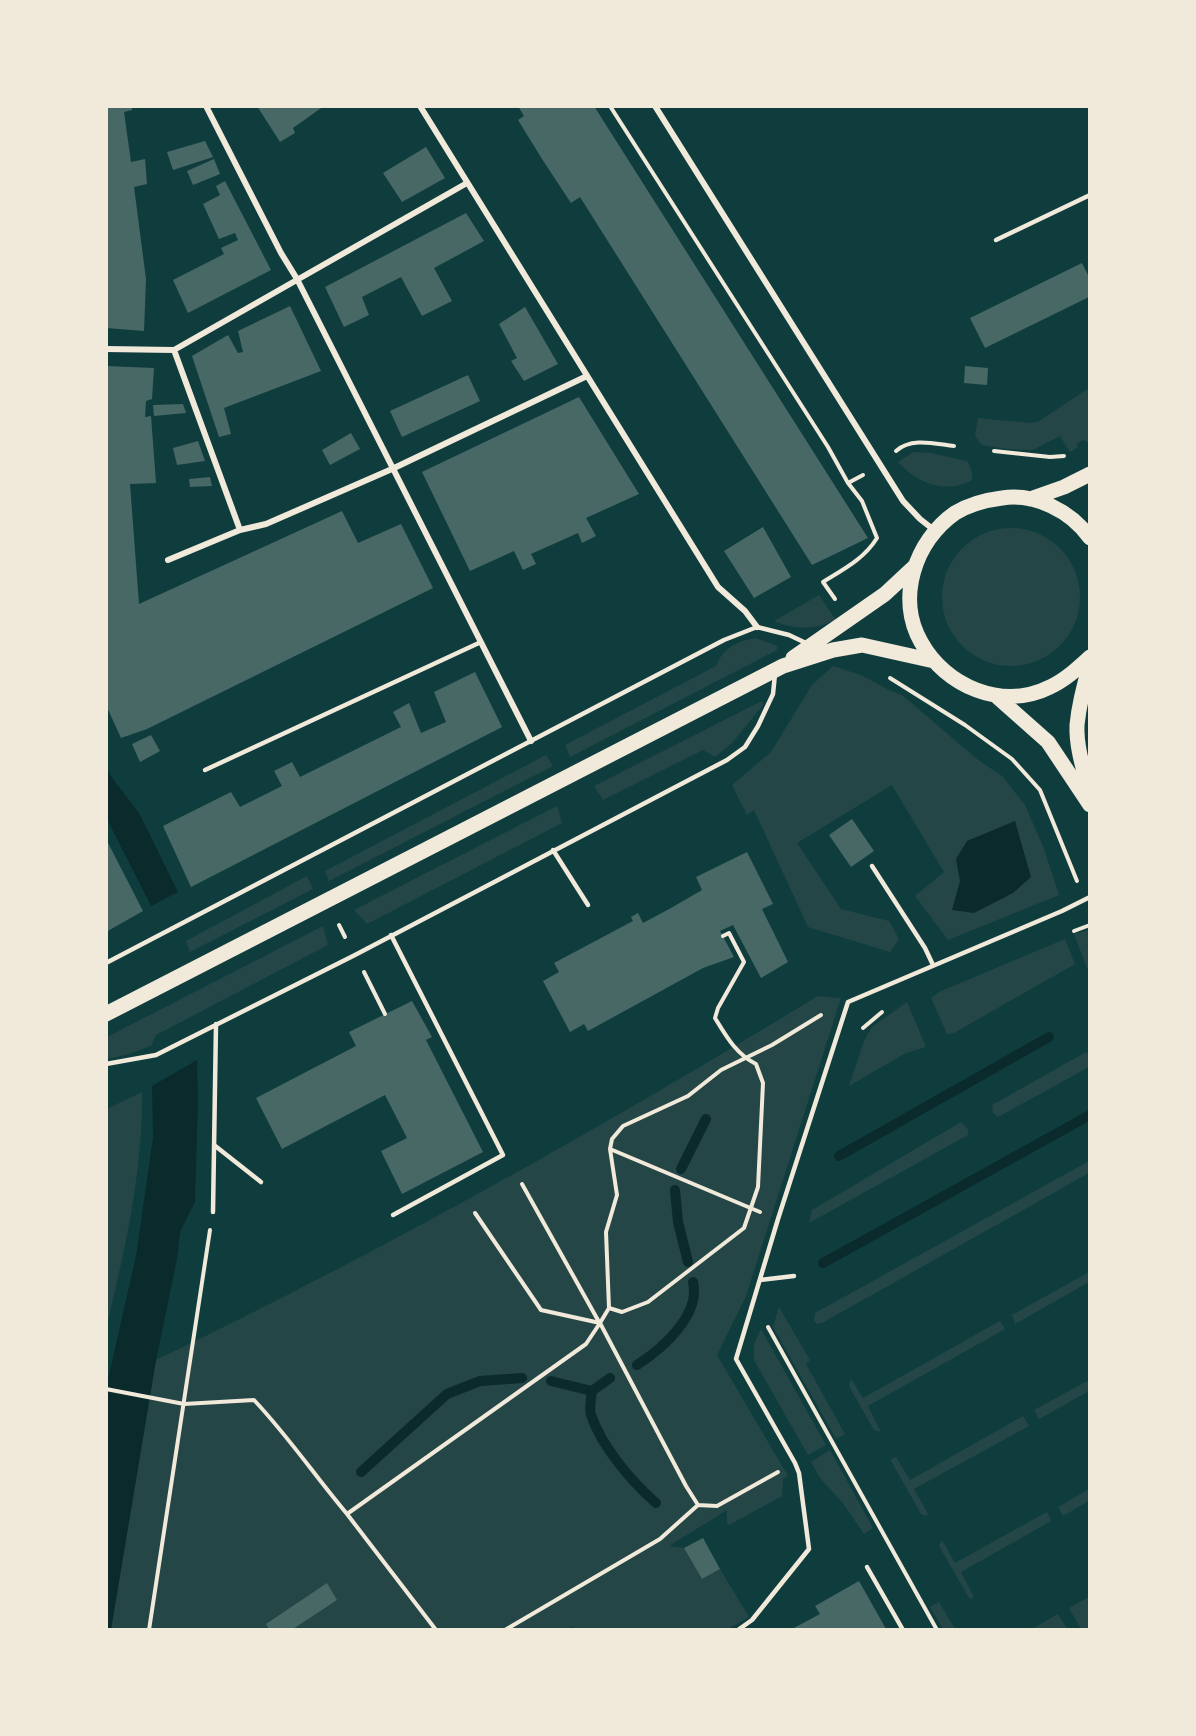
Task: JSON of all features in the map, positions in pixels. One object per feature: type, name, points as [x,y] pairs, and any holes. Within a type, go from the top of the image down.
[{"type":"main road","points":[[1030,499],[1064,487],[1089,474]]},
{"type":"main road","points":[[1089,537],[1069,516],[1051,506],[1030,499],[1009,497],[981,501],[956,513],[935,530],[923,547],[915,566],[910,591],[912,616],[920,640],[934,661],[951,678],[972,689],[995,695],[1021,695],[1047,689],[1070,675],[1089,657]]},
{"type":"main road","points":[[779,668],[885,594],[915,566]]},
{"type":"main road","points":[[106,1014],[779,668],[833,650],[862,645],[934,661]]},
{"type":"main road","points":[[1089,665],[1081,696],[1077,727],[1089,793]]},
{"type":"main road","points":[[995,695],[1048,742],[1089,805]]},
{"type":"street","points":[[206,106],[281,253],[297,279],[531,741]]},
{"type":"street","points":[[420,106],[718,587],[745,611],[757,627]]},
{"type":"street","points":[[655,106],[903,501],[920,519],[935,530]]},
{"type":"street","points":[[106,350],[174,350],[467,183]]},
{"type":"street","points":[[174,350],[240,530]]},
{"type":"street","points":[[168,560],[240,530],[266,524],[392,469],[587,376]]},
{"type":"lane","points":[[996,240],[1089,195]]},
{"type":"lane","points":[[106,963],[723,640],[757,627],[789,635],[810,645]]},
{"type":"lane","points":[[205,770],[481,642]]},
{"type":"lane","points":[[106,1065],[156,1055],[727,760],[745,747],[758,726],[773,693],[779,668]]},
{"type":"lane","points":[[553,850],[588,905]]},
{"type":"lane","points":[[872,866],[925,948],[933,966]]},
{"type":"lane","points":[[738,1629],[752,1620],[809,1549],[799,1473],[736,1359],[848,1002],[1062,911],[1089,897]]},
{"type":"lane","points":[[391,935],[503,1155],[393,1215]]},
{"type":"lane","points":[[213,1212],[216,1023]]},
{"type":"lane","points":[[214,1145],[261,1182]]},
{"type":"lane","points":[[759,1280],[794,1276]]},
{"type":"lane","points":[[867,1567],[903,1629]]},
{"type":"path","points":[[610,106],[828,447],[848,483],[862,501],[877,538],[868,552],[852,565],[823,582]]},
{"type":"path","points":[[903,445],[915,442],[954,446]]},
{"type":"path","points":[[994,451],[1050,457],[1070,455]]},
{"type":"path","points":[[848,483],[867,472]]},
{"type":"path","points":[[884,673],[965,725],[1012,759],[1040,790],[1079,884]]},
{"type":"path","points":[[1069,932],[1089,925]]},
{"type":"path","points":[[609,1308],[622,1312],[648,1302],[744,1228],[758,1187],[763,1083],[756,1064],[745,1059],[730,1042],[715,1018],[718,1008],[744,962],[729,933],[723,936]]},
{"type":"path","points":[[362,969],[386,1014]]},
{"type":"path","points":[[347,1514],[586,1344],[609,1308],[606,1232],[617,1195],[610,1149],[612,1139],[623,1126],[688,1096],[721,1070],[848,1002]]},
{"type":"path","points":[[861,1032],[864,1026],[892,1007]]},
{"type":"path","points":[[610,1149],[751,1208]]},
{"type":"path","points":[[522,1184],[698,1505]]},
{"type":"path","points":[[149,1629],[213,1212]]},
{"type":"path","points":[[475,1213],[542,1310],[600,1323]]},
{"type":"path","points":[[770,1319],[767,1328],[937,1629]]},
{"type":"path","points":[[106,1389],[184,1404],[254,1400],[279,1426],[436,1629]]},
{"type":"path","points":[[505,1629],[660,1539],[698,1505],[717,1506],[795,1463]]},
{"type":"shaded area","points":[[1089,388],[1089,440],[1076,444],[1078,447],[1070,452],[1060,436],[1033,450],[982,445],[975,436],[978,418],[1030,423],[1039,421]]},
{"type":"shaded area","points":[[913,452],[931,453],[967,461],[972,471],[971,481],[961,485],[941,486],[922,481],[898,462]]},
{"type":"shaded area","points":[[1011,528],[1037,533],[1060,548],[1075,571],[1080,597],[1075,623],[1060,646],[1037,661],[1011,666],[985,661],[962,646],[947,623],[942,597],[947,571],[962,548],[985,533]]},
{"type":"shaded area","points":[[819,595],[836,620],[820,626],[805,628],[774,621]]},
{"type":"shaded area","points":[[756,638],[777,646],[777,650],[570,757],[565,745],[716,666],[723,654],[732,646]]},
{"type":"shaded area","points":[[833,666],[861,675],[902,695],[977,759],[1002,776],[1025,805],[1044,849],[1059,895],[948,940],[915,896],[944,872],[892,785],[797,843],[841,909],[889,921],[899,939],[890,952],[808,927],[754,810],[747,815],[732,785],[771,752],[812,685]]},
{"type":"shaded area","points":[[762,701],[763,705],[732,743],[715,757],[703,750],[603,800],[594,786]]},
{"type":"shaded area","points":[[546,755],[553,766],[329,881],[325,871]]},
{"type":"shaded area","points":[[107,766],[110,775],[139,813],[178,892],[151,906],[107,819]]},
{"type":"shaded area","points":[[557,806],[562,823],[367,924],[354,910]]},
{"type":"shaded area","points":[[1015,821],[1031,877],[1013,893],[974,913],[952,910],[960,881],[956,859],[967,841]]},
{"type":"shaded area","points":[[307,876],[313,889],[190,952],[186,941]]},
{"type":"shaded area","points":[[323,926],[328,945],[156,1035],[151,1046],[107,1059],[107,1037]]},
{"type":"shaded area","points":[[1090,930],[1089,973],[1074,934]]},
{"type":"shaded area","points":[[1065,939],[1075,964],[954,1033],[947,1034],[931,998],[939,992]]},
{"type":"shaded area","points":[[818,996],[841,998],[746,1296],[717,1355],[788,1476],[783,1479],[782,1496],[729,1525],[727,1510],[669,1546],[684,1548],[702,1579],[720,1569],[749,1617],[726,1630],[576,1630],[573,1626],[568,1630],[111,1630],[156,1360],[325,1276],[492,1186],[656,1093]]},
{"type":"shaded area","points":[[907,1002],[926,1047],[906,1053],[849,1086],[864,1041],[872,1027]]},
{"type":"shaded area","points":[[1086,1052],[1089,1054],[1089,1067],[998,1117],[993,1113],[992,1105]]},
{"type":"shaded area","points":[[197,1060],[195,1202],[180,1232],[111,1629],[107,1630],[107,1384],[136,1256],[153,1138],[152,1086]]},
{"type":"shaded area","points":[[142,1092],[142,1122],[132,1210],[107,1325],[107,1109]]},
{"type":"shaded area","points":[[961,1122],[968,1129],[968,1135],[809,1223],[812,1210]]},
{"type":"shaded area","points":[[1089,1161],[1089,1173],[822,1323],[817,1324],[814,1321],[815,1313]]},
{"type":"shaded area","points":[[1089,1272],[1089,1282],[1015,1324],[1012,1315]]},
{"type":"shaded area","points":[[779,1307],[810,1360],[806,1364],[845,1434],[836,1439],[773,1327]]},
{"type":"shaded area","points":[[1000,1321],[1005,1329],[868,1406],[881,1432],[874,1430],[849,1386],[851,1379],[863,1398]]},
{"type":"shaded area","points":[[761,1329],[826,1445],[808,1455],[754,1360],[754,1344]]},
{"type":"shaded area","points":[[1089,1380],[1089,1391],[1039,1419],[1034,1410]]},
{"type":"shaded area","points":[[1023,1416],[1029,1426],[914,1489],[928,1514],[926,1516],[921,1514],[891,1461],[892,1459],[896,1457],[910,1480]]},
{"type":"shaded area","points":[[830,1450],[873,1528],[864,1534],[842,1502],[820,1478],[811,1462]]},
{"type":"shaded area","points":[[1089,1489],[1089,1501],[1063,1516],[1058,1507]]},
{"type":"shaded area","points":[[1047,1512],[1051,1521],[961,1572],[974,1597],[970,1599],[939,1546],[942,1540],[955,1563]]},
{"type":"shaded area","points":[[1089,1597],[1089,1629],[1081,1629],[1069,1608]]},
{"type":"shaded area","points":[[939,1602],[955,1629],[943,1629],[930,1607]]},
{"type":"shaded area","points":[[1058,1614],[1067,1629],[1032,1629]]},
{"type":"building","points":[[106,106],[132,106],[132,110],[124,112],[131,162],[145,159],[147,184],[134,187],[146,279],[144,331],[106,328]]},
{"type":"building","points":[[257,106],[324,106],[293,128],[295,133],[280,142]]},
{"type":"building","points":[[518,106],[594,106],[868,538],[812,565],[580,197],[571,203],[542,159],[518,120],[524,116]]},
{"type":"building","points":[[205,141],[213,157],[173,170],[167,152]]},
{"type":"building","points":[[426,147],[445,178],[402,202],[383,173]]},
{"type":"building","points":[[214,159],[220,174],[193,185],[187,171]]},
{"type":"building","points":[[225,181],[271,270],[188,313],[173,280],[224,254],[221,248],[238,240],[235,233],[219,239],[203,204],[220,195],[216,186]]},
{"type":"building","points":[[466,213],[484,241],[434,268],[452,301],[422,316],[401,277],[362,297],[369,315],[344,327],[325,287]]},
{"type":"building","points":[[1082,263],[1089,277],[1089,297],[985,348],[970,318]]},
{"type":"building","points":[[290,306],[321,371],[224,408],[231,434],[219,437],[192,356],[228,335],[238,353],[243,352],[238,331]]},
{"type":"building","points":[[525,307],[558,364],[524,381],[511,361],[517,358],[499,324]]},
{"type":"building","points":[[106,366],[154,368],[152,399],[146,401],[145,417],[151,416],[156,483],[130,484],[139,604],[342,511],[358,543],[401,524],[433,588],[147,729],[121,738],[106,705]]},
{"type":"building","points":[[965,366],[988,368],[987,385],[964,383]]},
{"type":"building","points":[[468,375],[480,401],[402,437],[390,411]]},
{"type":"building","points":[[579,397],[639,494],[586,518],[596,536],[582,543],[578,533],[531,554],[536,564],[523,570],[514,551],[470,571],[422,472]]},
{"type":"building","points":[[183,404],[186,413],[154,416],[153,405]]},
{"type":"building","points":[[351,433],[360,449],[330,465],[322,450]]},
{"type":"building","points":[[198,441],[205,461],[177,465],[173,448]]},
{"type":"building","points":[[210,477],[212,486],[190,487],[189,479]]},
{"type":"building","points":[[763,527],[791,577],[754,598],[724,551]]},
{"type":"building","points":[[475,672],[502,727],[191,887],[163,826],[231,792],[240,807],[282,786],[274,771],[292,762],[300,777],[401,727],[393,712],[409,703],[421,733],[446,722],[434,692]]},
{"type":"building","points":[[151,735],[160,751],[140,762],[132,744]]},
{"type":"building","points":[[852,819],[874,851],[851,867],[829,835]]},
{"type":"building","points":[[106,839],[143,911],[106,932]]},
{"type":"building","points":[[747,852],[773,904],[762,909],[788,962],[761,978],[733,925],[720,931],[734,957],[703,968],[588,1031],[584,1024],[570,1032],[543,981],[559,972],[554,963],[633,921],[631,917],[638,913],[643,923],[671,908],[702,890],[696,877]]},
{"type":"building","points":[[412,1001],[432,1037],[426,1040],[483,1152],[402,1194],[381,1151],[407,1138],[385,1095],[282,1149],[256,1098],[356,1046],[349,1032]]},
{"type":"building","points":[[703,1538],[720,1569],[702,1579],[684,1548]]},
{"type":"building","points":[[859,1581],[886,1629],[792,1629],[820,1614],[815,1606]]},
{"type":"building","points":[[327,1583],[337,1600],[293,1629],[269,1629],[266,1624]]},
{"type":"waterway","points":[[839,1156],[1049,1037]]},
{"type":"waterway","points":[[823,1263],[1090,1115]]},
{"type":"waterway","points":[[681,1169],[706,1119]]},
{"type":"waterway","points":[[675,1190],[678,1222],[688,1262]]},
{"type":"waterway","points":[[637,1365],[668,1340],[685,1319],[694,1294],[693,1282]]},
{"type":"waterway","points":[[361,1472],[447,1394],[480,1381],[522,1378]]},
{"type":"waterway","points":[[610,1378],[592,1391],[591,1415],[602,1439],[618,1463],[656,1503]]},
{"type":"waterway","points":[[551,1381],[592,1391]]}]
